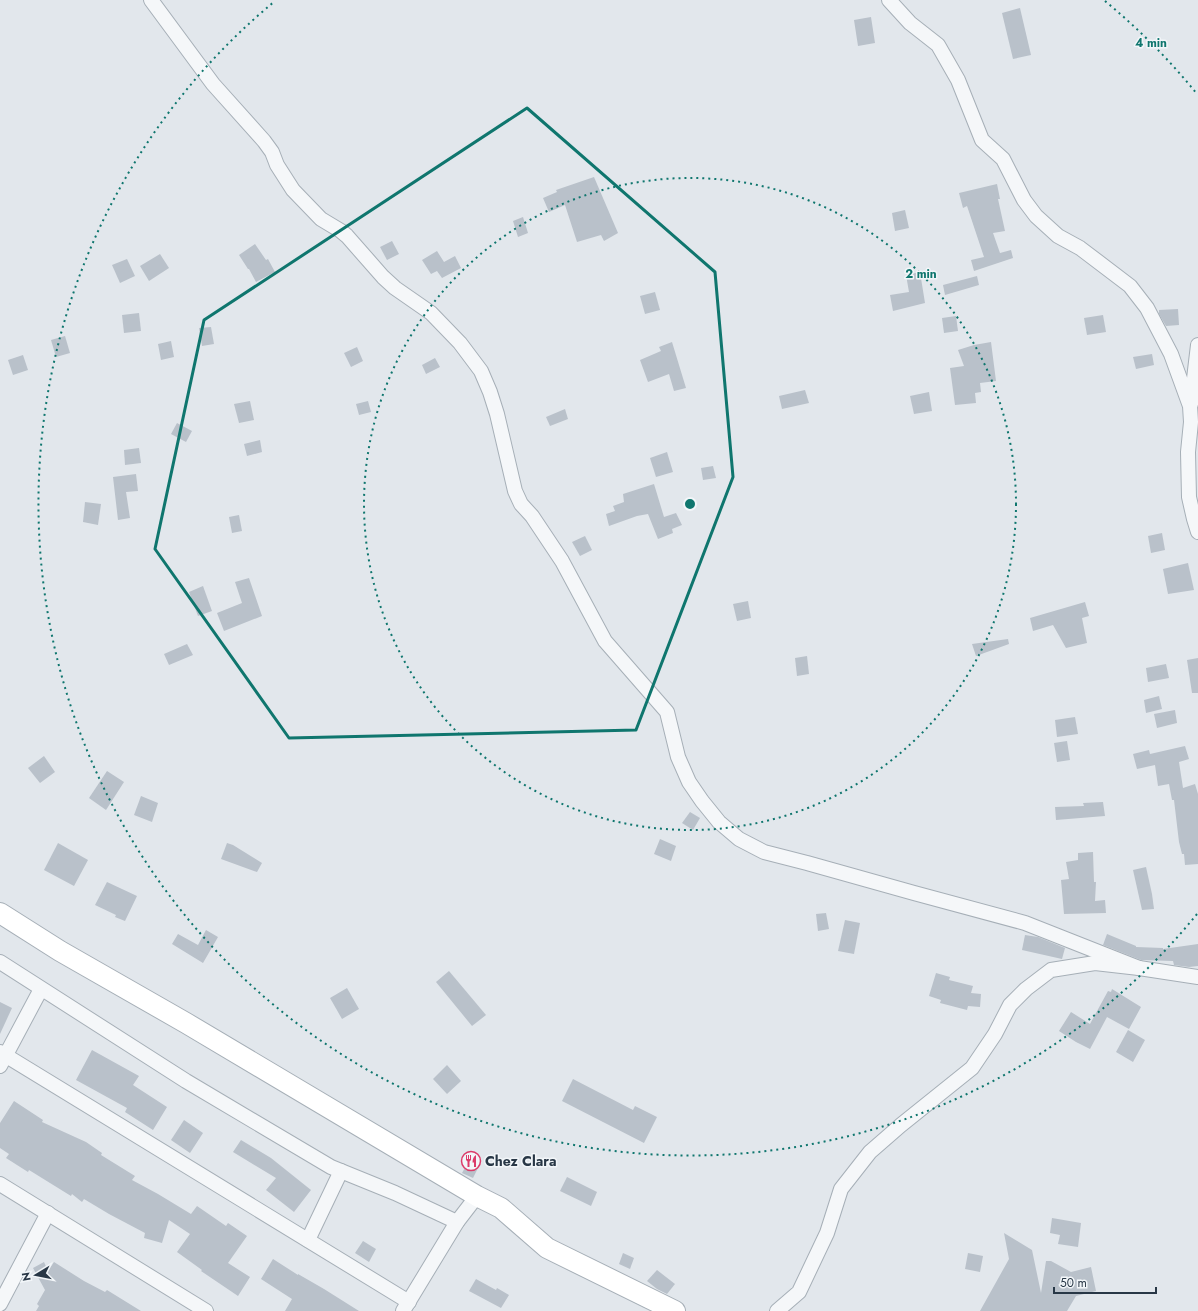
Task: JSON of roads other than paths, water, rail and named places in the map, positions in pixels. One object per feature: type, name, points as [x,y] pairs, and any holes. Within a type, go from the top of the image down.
[{"type":"main road","points":[[0,913],[60,951],[186,1023],[477,1196],[501,1208],[547,1248],[675,1311]]},
{"type":"street","points":[[151,0],[214,84],[264,141],[272,152],[277,165],[293,190],[321,219],[342,231],[383,277],[395,288],[431,313],[460,343],[481,371],[497,414],[515,491],[521,504],[532,516],[562,561],[605,641],[667,712],[678,757],[689,782],[719,822],[739,839],[764,852],[1025,923],[1139,968]]},
{"type":"street","points":[[889,0],[910,24],[938,45],[958,80],[982,140],[1003,159],[1024,200],[1036,216],[1058,236],[1080,248],[1130,286],[1147,308],[1171,354],[1190,406],[1194,428],[1188,452],[1189,497],[1198,532]]},
{"type":"street","points":[[1190,406],[1198,345]]},
{"type":"street","points":[[0,962],[186,1081],[331,1167],[396,1192],[457,1222]]},
{"type":"street","points":[[777,1311],[799,1292],[827,1233],[842,1189],[870,1152],[972,1068],[995,1034],[1010,1005],[1051,970],[1095,963],[1198,977]]},
{"type":"street","points":[[41,989],[2,1058],[308,1240],[406,1306],[457,1222],[477,1196]]},
{"type":"street","points":[[308,1240],[341,1171]]},
{"type":"street","points":[[0,1184],[206,1311]]},
{"type":"street","points":[[0,1304],[48,1213]]},
{"type":"place","name":"Chez Clara","points":[[471,1161]]}]
